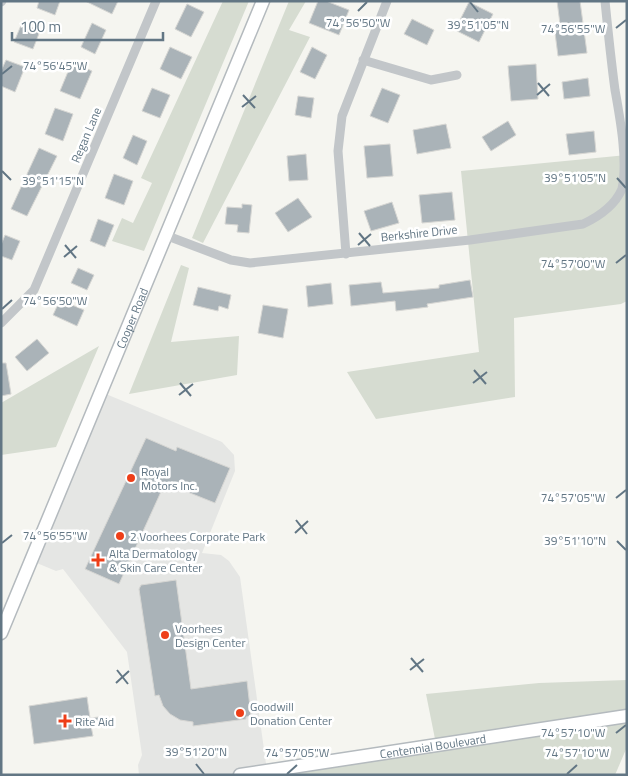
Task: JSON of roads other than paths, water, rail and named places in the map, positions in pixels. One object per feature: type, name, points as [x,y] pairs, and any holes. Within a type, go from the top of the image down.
[{"type":"street","name":"Regan Lane","points":[[1,323],[34,290],[156,1]]},
{"type":"street","name":"Cooper Road","points":[[1,633],[263,1]]},
{"type":"street","points":[[346,254],[338,151],[342,116],[387,1]]},
{"type":"street","name":"Berkshire Drive","points":[[165,235],[232,260],[250,264],[470,240],[583,224],[596,218],[622,190],[625,177],[625,143],[615,89],[605,1]]},
{"type":"street","points":[[363,60],[431,80],[457,75]]},
{"type":"street","name":"Centennial Boulevard","points":[[240,775],[627,716]]},
{"type":"place","name":"Royal Motors Inc.","points":[[131,478]]},
{"type":"place","name":"2 Voorhees Corporate Park","points":[[120,536]]},
{"type":"place","name":"Alta Dermatology & Skin Care Center","points":[[98,560]]},
{"type":"place","name":"Voorhees Design Center","points":[[165,635]]},
{"type":"place","name":"Goodwill Donation Center","points":[[240,713]]},
{"type":"place","name":"Rite Aid","points":[[65,721]]}]
